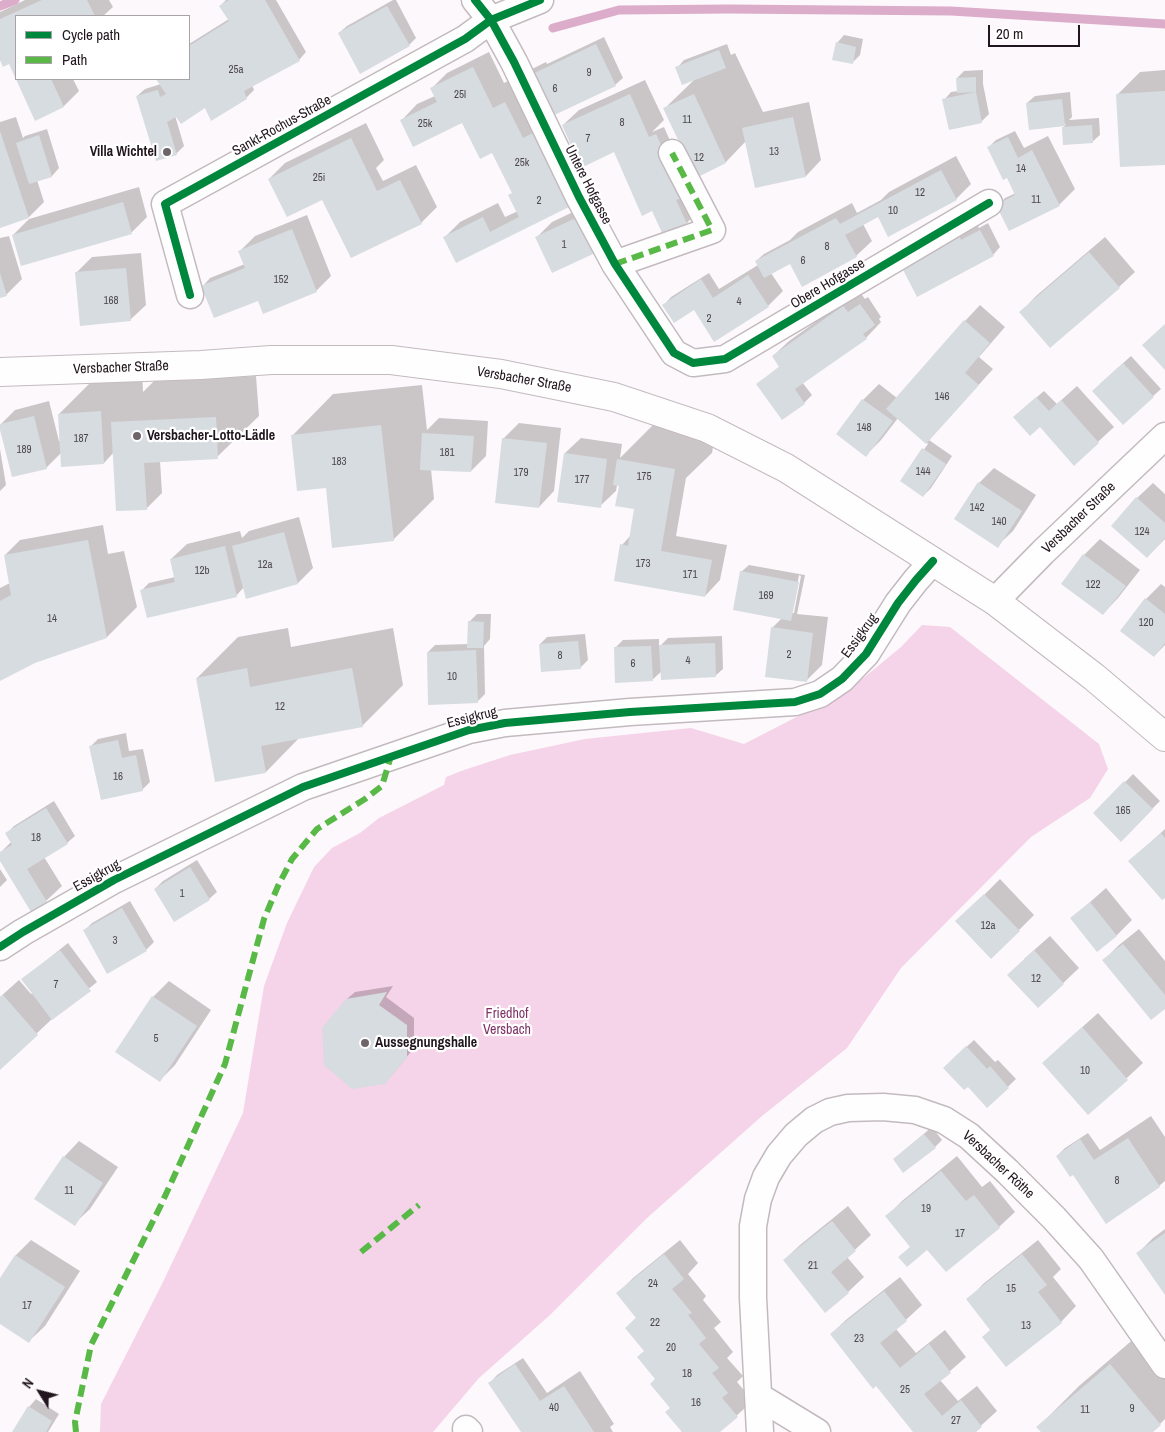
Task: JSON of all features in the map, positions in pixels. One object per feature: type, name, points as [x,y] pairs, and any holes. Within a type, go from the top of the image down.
[{"type":"main road","name":"Versbacher Straße","points":[[0,372],[201,365],[271,360],[391,360],[501,374],[614,398],[707,428],[786,468],[995,601],[1094,677],[1165,737]]},
{"type":"street","name":"Untere Hofgasse","points":[[475,0],[491,20],[514,62],[579,197],[615,264],[674,353]]},
{"type":"street","points":[[491,20],[540,0]]},
{"type":"street","name":"Sankt-Rochus-Straße","points":[[190,295],[165,204],[465,39],[491,20]]},
{"type":"street","points":[[615,264],[712,230],[672,152]]},
{"type":"street","name":"Obere Hofgasse","points":[[674,353],[693,364],[725,359],[989,203]]},
{"type":"street","name":"Versbacher Straße","points":[[995,601],[1043,552],[1165,436]]},
{"type":"street","name":"Essigkrug","points":[[0,947],[114,880],[303,787],[469,730],[505,723],[795,702],[820,694],[842,679],[866,654],[898,603],[933,561]]},
{"type":"street","name":"Versbacher Röthe","points":[[760,1432],[753,1298],[753,1226],[758,1199],[766,1177],[779,1154],[796,1135],[814,1120],[830,1112],[848,1108],[874,1107],[915,1110],[944,1120],[969,1136],[1014,1177],[1091,1259],[1165,1365]]},
{"type":"street","points":[[758,1396],[817,1432]]},
{"type":"green space","name":"Friedhof Versbach","points":[[922,625],[950,627],[1099,744],[1108,769],[1090,798],[1031,837],[901,968],[847,1048],[762,1116],[647,1218],[550,1315],[479,1378],[433,1432],[100,1432],[101,1404],[164,1280],[243,1113],[264,986],[287,923],[314,867],[332,848],[360,833],[379,818],[444,785],[446,777],[510,755],[585,739],[691,728],[744,744],[849,690],[901,647]]},
{"type":"building","points":[[42,0],[87,0],[94,15],[15,15],[15,77],[9,64],[3,67],[0,60],[0,19]]},
{"type":"building","name":"Villa Wichtel","points":[[229,0],[265,0],[300,61],[244,91],[247,99],[211,121],[205,108],[181,124],[176,117],[167,122],[177,155],[156,161],[136,96],[158,90],[160,97],[166,94],[157,80],[190,80],[190,45],[229,21],[219,6]]},
{"type":"building","points":[[387,6],[410,46],[360,74],[338,33]]},
{"type":"building","points":[[836,42],[856,47],[853,64],[832,60]]},
{"type":"building","points":[[596,44],[616,86],[548,118],[528,76]]},
{"type":"building","points":[[719,50],[726,68],[682,85],[675,67]]},
{"type":"building","points":[[473,67],[493,108],[505,102],[523,138],[533,133],[569,207],[456,263],[443,237],[483,217],[490,232],[519,217],[508,195],[512,193],[492,153],[480,159],[462,123],[413,147],[400,120],[437,102],[430,88]]},
{"type":"building","points":[[976,77],[976,92],[957,93],[956,78]]},
{"type":"building","points":[[16,80],[51,80],[64,107],[35,121]]},
{"type":"building","points":[[1165,91],[1165,165],[1120,167],[1116,94]]},
{"type":"building","points":[[976,92],[982,123],[949,130],[942,99]]},
{"type":"building","points":[[630,94],[649,137],[656,134],[685,197],[676,200],[687,224],[663,235],[652,211],[642,216],[614,152],[581,168],[562,125]]},
{"type":"building","points":[[694,94],[726,163],[696,178],[663,108]]},
{"type":"building","points":[[1062,99],[1065,126],[1029,130],[1026,103]]},
{"type":"building","points":[[793,117],[806,177],[755,188],[742,128]]},
{"type":"building","points":[[1092,125],[1093,143],[1063,145],[1062,127]]},
{"type":"building","points":[[0,131],[29,218],[0,228]]},
{"type":"building","points":[[39,135],[52,177],[29,184],[16,143]]},
{"type":"building","points":[[1008,137],[1018,158],[1032,150],[1060,206],[1009,231],[996,205],[1015,195],[1007,178],[1003,180],[987,147]]},
{"type":"building","points":[[351,138],[377,191],[400,180],[422,224],[351,258],[322,200],[287,217],[268,179]]},
{"type":"building","points":[[941,170],[957,200],[888,237],[878,217],[845,235],[857,257],[802,287],[790,264],[764,278],[755,261],[836,218],[840,224]]},
{"type":"building","points":[[123,202],[132,234],[21,266],[12,235]]},
{"type":"building","points":[[576,218],[593,254],[552,273],[535,237]]},
{"type":"building","points":[[292,229],[317,292],[263,314],[258,301],[214,318],[201,286],[245,268],[238,251]]},
{"type":"building","points":[[980,230],[994,256],[917,297],[900,264],[958,233],[961,240]]},
{"type":"building","points":[[1089,252],[1120,288],[1050,348],[1019,312]]},
{"type":"building","points":[[126,268],[131,321],[80,326],[75,272]]},
{"type":"building","points":[[0,273],[7,296],[0,298]]},
{"type":"building","points":[[748,275],[769,307],[714,342],[694,310],[674,323],[662,305],[701,279],[713,298]]},
{"type":"building","points":[[860,304],[875,325],[863,334],[867,339],[795,389],[805,404],[782,420],[756,384],[779,367],[772,356],[843,306],[848,312]]},
{"type":"building","points":[[964,320],[990,343],[965,373],[979,385],[926,444],[886,409]]},
{"type":"building","points":[[1165,324],[1165,370],[1142,345]]},
{"type":"building","points":[[1123,363],[1154,397],[1123,425],[1092,391]]},
{"type":"building","points":[[1036,397],[1049,411],[1061,400],[1099,443],[1074,466],[1040,427],[1030,436],[1013,417]]},
{"type":"building","points":[[862,399],[893,421],[866,457],[836,434]]},
{"type":"building","points":[[101,411],[104,464],[61,467],[58,414]]},
{"type":"building","points":[[34,416],[47,469],[12,477],[0,424]]},
{"type":"building","points":[[216,417],[218,459],[144,463],[147,510],[116,511],[111,422]]},
{"type":"building","points":[[381,425],[394,541],[332,548],[326,488],[297,491],[291,435]]},
{"type":"building","points":[[422,433],[474,436],[471,472],[420,470]]},
{"type":"building","points":[[502,438],[547,443],[539,508],[495,503]]},
{"type":"building","points":[[922,448],[946,464],[923,497],[900,481]]},
{"type":"building","points":[[564,453],[607,459],[601,508],[557,502]]},
{"type":"building","points":[[617,459],[675,469],[661,551],[712,560],[705,597],[614,581],[620,544],[628,546],[634,509],[615,506],[619,486],[613,485]]},
{"type":"building","points":[[978,482],[1022,511],[998,548],[954,519]]},
{"type":"building","points":[[1136,497],[1165,523],[1165,538],[1147,558],[1111,526]]},
{"type":"building","points":[[284,532],[298,584],[246,599],[232,546]]},
{"type":"building","points":[[88,540],[107,638],[35,663],[0,681],[0,601],[11,595],[4,555]]},
{"type":"building","points":[[225,546],[237,597],[147,618],[140,590],[175,582],[170,559]]},
{"type":"building","points":[[1083,554],[1126,586],[1103,615],[1061,584]]},
{"type":"building","points":[[740,571],[799,582],[791,621],[733,610]]},
{"type":"building","points":[[1145,598],[1165,614],[1165,643],[1154,657],[1120,631]]},
{"type":"building","points":[[468,621],[484,622],[483,648],[467,648]]},
{"type":"building","points":[[771,627],[813,633],[807,682],[765,677]]},
{"type":"building","points":[[578,641],[581,669],[541,672],[539,644]]},
{"type":"building","points":[[715,643],[716,677],[661,680],[659,645]]},
{"type":"building","points":[[651,646],[653,681],[615,683],[614,647]]},
{"type":"building","points":[[476,650],[478,703],[428,705],[427,652]]},
{"type":"building","points":[[247,668],[250,687],[352,668],[363,727],[261,746],[266,773],[215,782],[196,678]]},
{"type":"building","points":[[118,740],[122,758],[136,755],[143,791],[101,800],[89,746]]},
{"type":"building","points":[[1124,781],[1153,809],[1121,842],[1093,813]]},
{"type":"building","points":[[46,808],[68,844],[27,869],[47,902],[31,912],[0,861],[0,852],[12,845],[5,833]]},
{"type":"building","points":[[1161,833],[1165,838],[1165,898],[1162,900],[1128,861]]},
{"type":"building","points":[[190,867],[210,900],[174,922],[154,889]]},
{"type":"building","points":[[984,894],[1020,931],[991,959],[955,921]]},
{"type":"building","points":[[1090,902],[1117,936],[1097,952],[1070,918]]},
{"type":"building","points":[[122,908],[147,951],[107,974],[83,930]]},
{"type":"building","points":[[1123,944],[1165,995],[1165,1009],[1151,1020],[1102,960]]},
{"type":"building","points":[[60,950],[91,991],[52,1020],[21,979]]},
{"type":"building","points":[[1034,950],[1064,984],[1038,1008],[1007,975]]},
{"type":"building","name":"Aussegnungshalle","points":[[387,992],[379,1005],[407,1025],[407,1057],[385,1084],[352,1089],[324,1065],[322,1028],[346,999]]},
{"type":"building","points":[[3,995],[38,1035],[0,1070],[0,997]]},
{"type":"building","points":[[152,996],[197,1026],[160,1082],[115,1052]]},
{"type":"building","points":[[1082,1027],[1128,1080],[1088,1115],[1042,1063]]},
{"type":"building","points":[[966,1046],[987,1069],[990,1066],[1009,1088],[987,1108],[968,1087],[964,1090],[943,1068]]},
{"type":"building","points":[[924,1134],[936,1148],[903,1173],[893,1159]]},
{"type":"building","points":[[1128,1138],[1160,1187],[1106,1224],[1073,1175],[1070,1177],[1056,1156],[1080,1139],[1094,1160]]},
{"type":"building","points":[[63,1156],[103,1183],[75,1226],[34,1199]]},
{"type":"building","points":[[941,1171],[966,1201],[974,1195],[1000,1228],[946,1272],[927,1250],[907,1267],[898,1257],[910,1247],[885,1216]]},
{"type":"building","points":[[832,1221],[856,1251],[831,1272],[849,1293],[825,1313],[783,1260]]},
{"type":"building","points":[[1165,1233],[1165,1295],[1136,1253]]},
{"type":"building","points":[[664,1254],[684,1279],[672,1289],[692,1313],[688,1315],[706,1338],[699,1344],[719,1368],[712,1373],[728,1393],[722,1398],[738,1417],[720,1432],[682,1432],[665,1412],[670,1408],[650,1384],[655,1379],[637,1357],[644,1351],[625,1328],[636,1318],[616,1293]]},
{"type":"building","points":[[1022,1254],[1047,1285],[1038,1292],[1062,1323],[1006,1367],[982,1337],[990,1330],[966,1299]]},
{"type":"building","points":[[15,1255],[65,1287],[29,1343],[0,1324],[0,1278]]},
{"type":"building","points":[[884,1291],[907,1321],[880,1343],[900,1368],[929,1344],[951,1373],[924,1394],[942,1416],[961,1400],[982,1427],[976,1432],[913,1432],[876,1386],[873,1389],[830,1334]]},
{"type":"building","points":[[515,1364],[540,1401],[564,1386],[594,1432],[521,1432],[488,1383]]},
{"type":"building","points":[[1110,1364],[1161,1425],[1153,1432],[1041,1432],[1036,1427]]},
{"type":"building","points":[[28,1406],[52,1421],[46,1432],[12,1432]]},
{"type":"waterway","points":[[0,6],[15,0]]},
{"type":"waterway","points":[[553,28],[619,10],[729,9],[951,11],[1165,24]]},
{"type":"marked path","points":[[615,264],[712,230],[672,153]]},
{"type":"marked path","points":[[76,1432],[75,1422],[91,1345],[161,1205],[225,1064],[264,919],[278,886],[292,859],[317,829],[382,786],[391,756]]},
{"type":"marked path","points":[[361,1252],[419,1205]]},
{"type":"cycle path","points":[[475,0],[491,20],[514,62],[579,197],[615,264],[674,353],[693,363],[725,359],[989,203]]},
{"type":"cycle path","points":[[190,295],[165,204],[465,39],[491,20],[540,0]]},
{"type":"cycle path","points":[[0,947],[114,880],[303,787],[469,730],[505,723],[630,712],[795,702],[820,694],[842,679],[866,654],[898,603],[933,561]]},
{"type":"place","name":"Villa Wichtel","points":[[167,152]]},
{"type":"place","name":"Versbacher-Lotto-Lädle","points":[[137,436]]},
{"type":"place","name":"Aussegnungshalle","points":[[365,1043]]}]
